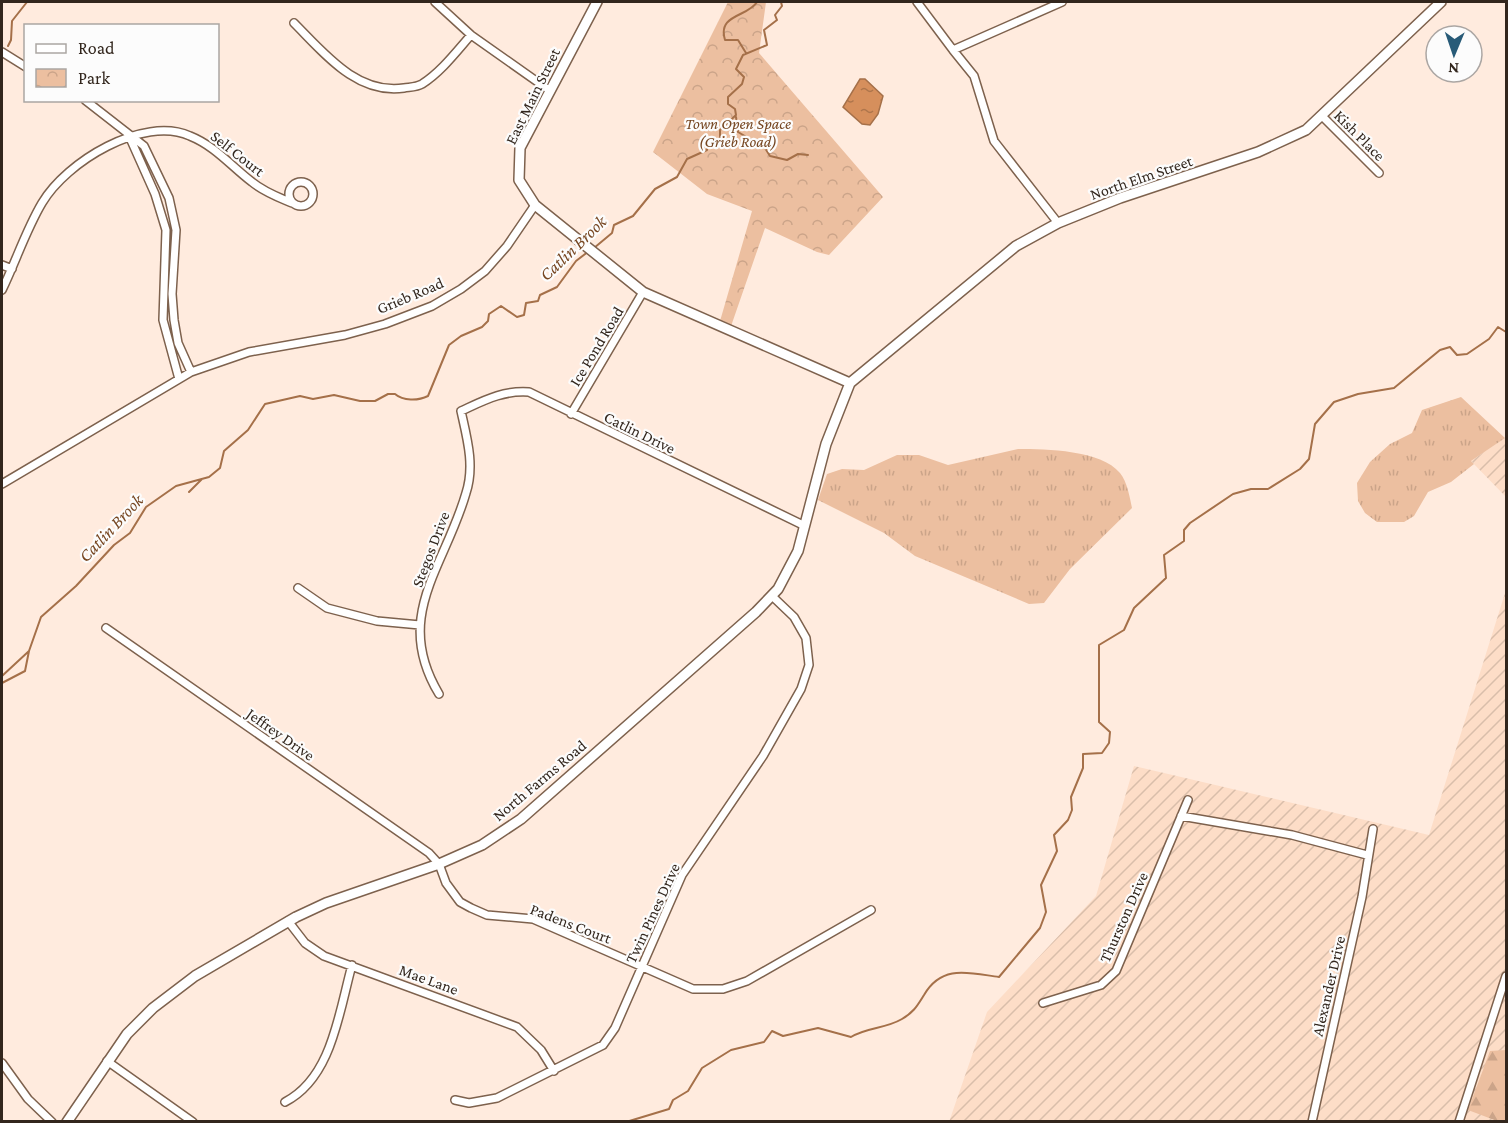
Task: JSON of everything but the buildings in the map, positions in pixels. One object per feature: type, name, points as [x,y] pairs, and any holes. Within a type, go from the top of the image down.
[{"type":"main road","name":"East Main Street","points":[[535,205],[519,180],[520,148],[597,2]]},
{"type":"main road","name":"North Elm Street","points":[[850,383],[1016,246],[1058,223],[1120,198],[1258,152],[1306,130],[1441,2]]},
{"type":"main road","points":[[535,205],[644,292],[850,383]]},
{"type":"main road","name":"North Farms Road","points":[[67,1122],[127,1034],[172,992],[288,921],[326,903],[439,864],[482,845],[521,819],[772,596],[798,551],[826,444],[850,383]]},
{"type":"street","points":[[435,2],[471,35],[549,90]]},
{"type":"street","points":[[917,2],[974,76],[994,141],[1058,223]]},
{"type":"street","points":[[953,50],[1062,2]]},
{"type":"street","points":[[294,23],[342,70],[360,81],[388,91],[420,86],[449,61],[471,35]]},
{"type":"street","points":[[2,52],[24,66]]},
{"type":"street","points":[[87,102],[144,146],[170,198],[176,230],[172,294],[174,320],[178,343],[191,372]]},
{"type":"street","name":"Kish Place","points":[[1322,116],[1379,173]]},
{"type":"street","name":"Self Court","points":[[2,290],[43,201],[72,170],[108,144],[129,136],[159,130],[188,134],[211,146],[267,193],[292,203]]},
{"type":"street","points":[[129,136],[155,194],[166,230],[163,320],[179,379]]},
{"type":"street","name":"Grieb Road","points":[[2,483],[191,372],[249,352],[345,335],[385,324],[432,306],[485,271],[507,246],[535,205]]},
{"type":"street","points":[[2,265],[12,269]]},
{"type":"street","name":"Ice Pond Road","points":[[571,414],[644,292]]},
{"type":"street","name":"Catlin Drive","points":[[461,411],[497,395],[514,391],[529,392],[805,526]]},
{"type":"street","name":"Stegos Drive","points":[[440,694],[426,672],[420,652],[420,624],[432,576],[467,492],[470,467],[469,443],[461,411]]},
{"type":"street","points":[[298,588],[327,608],[377,621],[420,624]]},
{"type":"street","name":"Twin Pines Drive","points":[[455,1100],[470,1104],[497,1098],[603,1045],[615,1028],[682,875],[763,756],[801,689],[808,665],[806,638],[794,617],[772,596]]},
{"type":"street","name":"Jeffrey Drive","points":[[106,628],[429,853],[439,864]]},
{"type":"street","name":"Thurston Drive","points":[[1043,1003],[1101,985],[1116,971],[1188,800]]},
{"type":"street","points":[[1181,816],[1292,835],[1367,855]]},
{"type":"street","name":"Alexander Drive","points":[[1312,1122],[1362,897],[1373,829]]},
{"type":"street","name":"Padens Court","points":[[439,864],[446,883],[460,902],[471,908],[487,915],[533,919],[693,989],[723,989],[747,981],[871,910]]},
{"type":"street","name":"Mae Lane","points":[[288,921],[305,943],[324,956],[517,1027],[541,1050],[554,1071]]},
{"type":"street","points":[[285,1102],[300,1094],[328,1052],[352,965]]},
{"type":"street","points":[[1459,1122],[1506,976]]},
{"type":"street","points":[[107,1061],[193,1122]]},
{"type":"street","points":[[2,1063],[27,1099],[52,1122]]},
{"type":"shaded area","points":[[1506,437],[1506,497],[1471,461]]},
{"type":"shaded area","points":[[1506,590],[1506,1121],[949,1122],[987,1012],[1096,896],[1134,766],[1429,835]]},
{"type":"green space","name":"Town Open Space (Grieb Road)","points":[[728,2],[766,2],[759,53],[883,197],[829,255],[817,252],[765,228],[729,332],[718,328],[752,211],[707,194],[653,152]]},
{"type":"green space","points":[[1461,397],[1505,438],[1471,461],[1474,464],[1451,482],[1428,492],[1414,516],[1404,522],[1377,522],[1365,513],[1358,501],[1357,483],[1370,462],[1390,444],[1412,433],[1422,410]]},
{"type":"green space","points":[[1018,449],[1073,452],[1111,465],[1122,476],[1132,508],[1070,569],[1044,603],[1029,604],[915,556],[884,533],[818,500],[827,474],[842,469],[864,470],[897,455],[919,455],[948,465]]},
{"type":"green space","points":[[1506,1050],[1506,1121],[1497,1121],[1468,1110],[1490,1051]]},
{"type":"water","points":[[860,79],[865,79],[883,96],[878,114],[870,125],[862,124],[843,107]]},
{"type":"waterway","points":[[8,46],[11,40],[12,21],[27,2]]},
{"type":"waterway","name":"Catlin Brook","points":[[746,53],[738,40],[725,40],[725,25],[757,2]]},
{"type":"waterway","name":"Catlin Brook","points":[[594,248],[612,233],[614,225],[633,216],[655,189],[677,177],[687,159],[707,150],[707,146],[720,138],[720,130],[736,115],[735,109],[728,104],[728,97],[742,84],[744,77],[736,69],[743,55],[767,45],[764,30],[777,20],[775,15],[782,6],[781,2]]},
{"type":"waterway","points":[[736,117],[738,132],[765,148],[770,156],[787,160],[798,154],[808,155]]},
{"type":"waterway","name":"Catlin Brook","points":[[2,676],[29,651],[41,617],[76,586],[114,545],[130,533],[146,507],[176,486],[209,477],[220,468],[224,451],[248,430],[265,404],[300,396],[313,399],[334,395],[360,401],[375,401],[388,394],[411,400],[428,396],[449,345],[461,336],[482,327],[488,321],[489,314],[501,306],[517,317],[524,315],[526,303],[538,301],[540,295],[557,287],[576,261],[589,251]]},
{"type":"waterway","points":[[626,1122],[669,1109],[673,1100],[688,1091],[702,1068],[731,1050],[764,1042],[772,1031],[783,1036],[818,1028],[851,1037],[863,1031],[889,1025],[906,1016],[915,1008],[931,985],[948,975],[967,973],[999,977],[1040,928],[1046,912],[1041,885],[1057,851],[1054,835],[1068,820],[1072,810],[1071,797],[1083,768],[1083,754],[1102,753],[1109,743],[1110,732],[1099,722],[1099,645],[1124,630],[1134,608],[1166,578],[1164,555],[1184,541],[1184,530],[1190,523],[1233,494],[1251,489],[1268,489],[1300,469],[1309,459],[1315,424],[1334,402],[1358,394],[1394,388],[1440,350],[1450,347],[1457,355],[1467,354],[1489,339],[1498,327],[1506,332]]},
{"type":"waterway","points":[[189,492],[202,479]]},
{"type":"waterway","points":[[2,683],[25,671],[29,651]]}]
